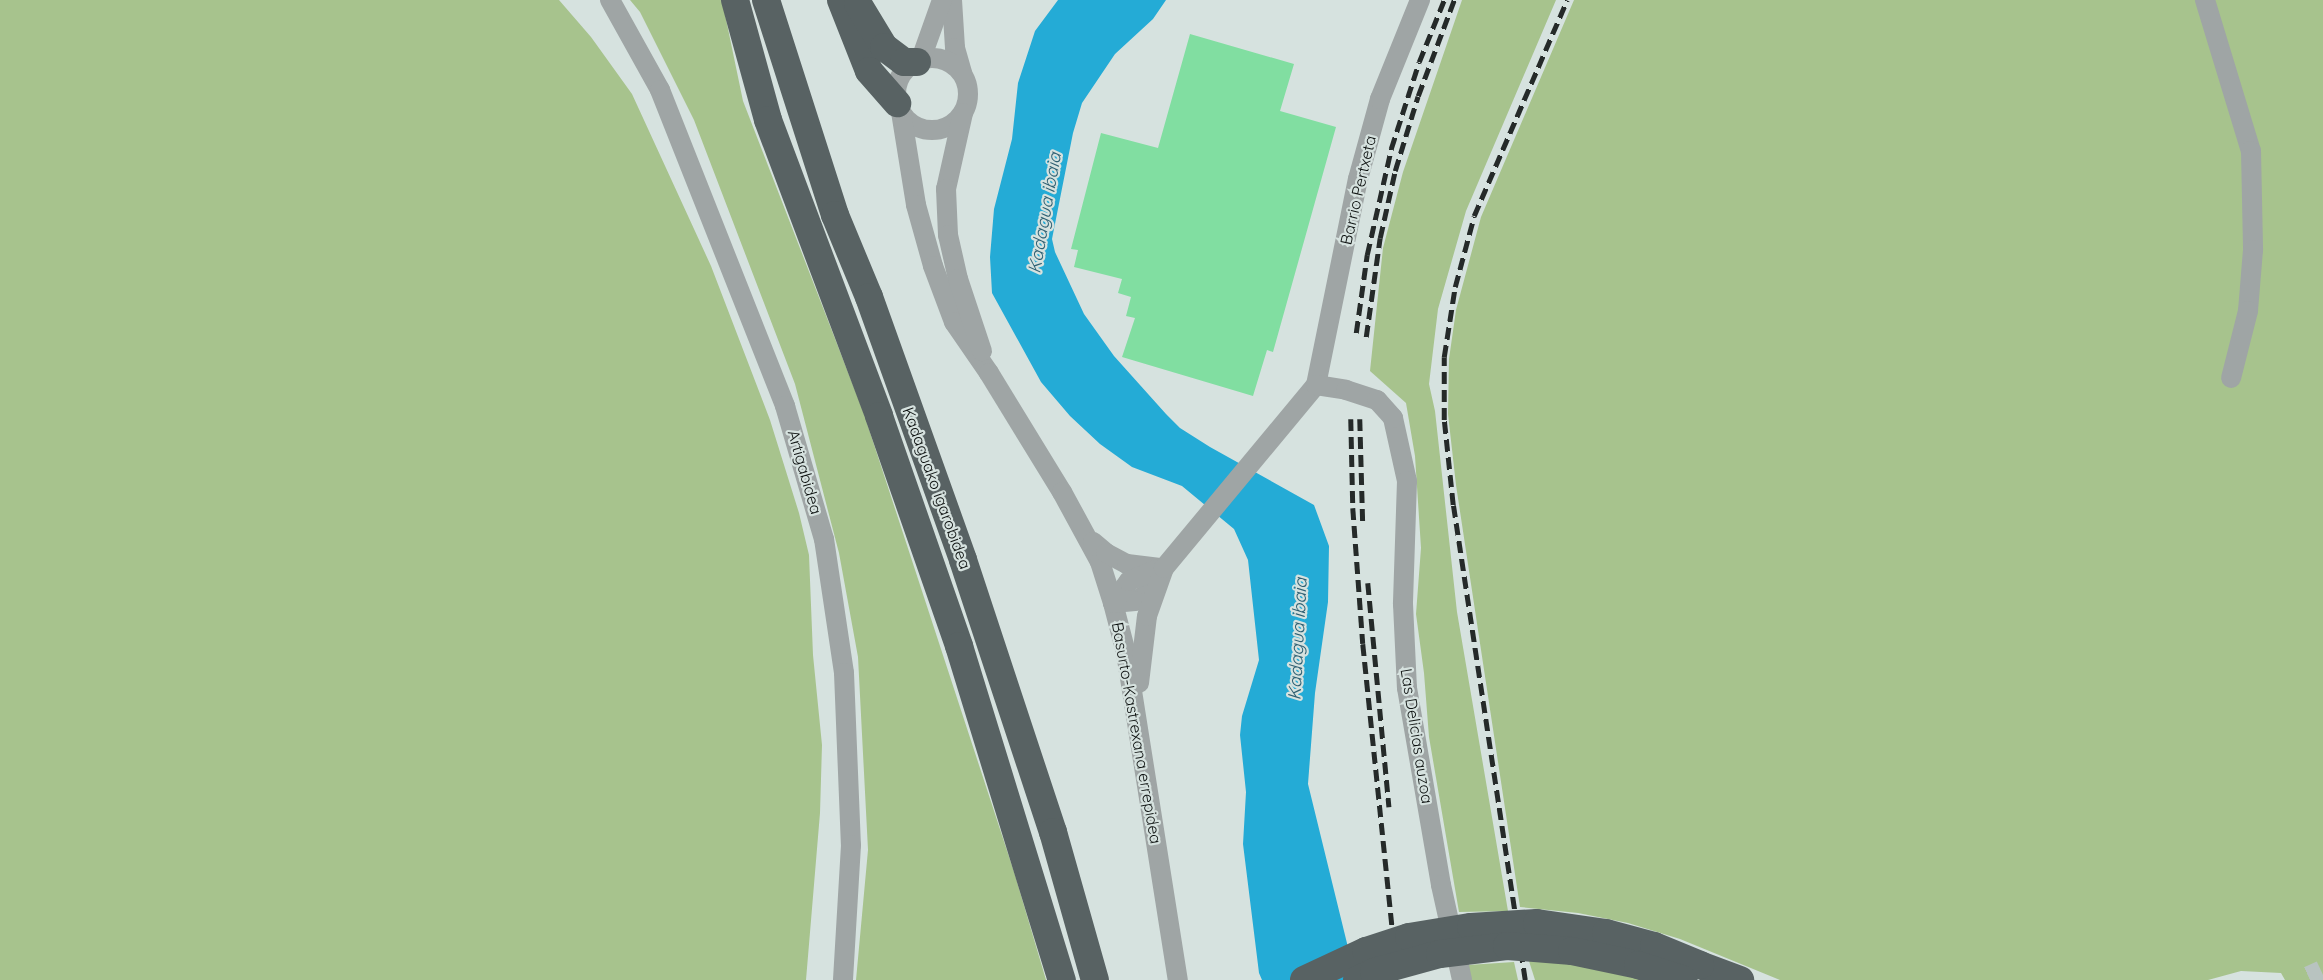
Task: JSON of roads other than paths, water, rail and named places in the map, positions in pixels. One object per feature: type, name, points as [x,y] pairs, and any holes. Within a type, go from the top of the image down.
[{"type":"highway","name":"Kadaguako igarobidea","points":[[735,0],[768,120],[879,416],[959,646],[1062,980]]},
{"type":"highway","name":"Kadaguako igarobidea","points":[[766,0],[836,215],[869,297],[963,560],[1053,832],[1095,980]]},
{"type":"highway","points":[[841,0],[869,71],[899,107]]},
{"type":"highway","points":[[856,0],[884,47],[904,62],[919,60]]},
{"type":"highway","points":[[1304,980],[1366,951],[1409,937],[1471,927],[1537,923],[1606,933],[1639,942],[1692,973]]},
{"type":"highway","points":[[1357,980],[1374,972],[1440,954],[1507,946],[1572,951],[1638,965],[1740,980]]},
{"type":"street","name":"Artigabidea","points":[[610,0],[664,101],[785,406],[824,539],[844,673],[850,822],[843,980]]},
{"type":"street","points":[[942,0],[919,60],[904,72],[898,81],[899,107],[915,126],[935,130],[946,128],[963,113],[968,91],[955,48],[952,0]]},
{"type":"street","name":"Barrio Pertxeta","points":[[1316,385],[1358,179],[1380,99],[1420,0]]},
{"type":"street","points":[[2205,0],[2251,151],[2253,250],[2248,312],[2231,378]]},
{"type":"street","points":[[919,60],[940,59],[951,63],[962,73]]},
{"type":"street","name":"Basurto-Kastrexana errepidea","points":[[899,107],[916,206],[933,266],[954,322],[1062,492],[1100,562],[1126,653],[1178,980]]},
{"type":"street","name":"Basurto-Kastrexana errepidea","points":[[963,113],[946,189],[948,235],[958,279],[989,374]]},
{"type":"street","points":[[1137,725],[1141,646],[1162,568],[1316,385]]},
{"type":"street","name":"Las Delicias auzoa","points":[[1316,385],[1346,390],[1377,400],[1394,418],[1407,481],[1403,604],[1407,688],[1441,885],[1462,980]]},
{"type":"street","points":[[1085,535],[1106,553],[1126,564],[1146,569],[1162,568]]},
{"type":"street","points":[[1113,603],[1129,581],[1162,568]]},
{"type":"street","points":[[1113,603],[1136,601],[1155,589]]},
{"type":"water","name":"Kadagua ibaia","points":[[1058,0],[1166,0],[1153,19],[1115,54],[1082,103],[1073,133],[1052,239],[1055,252],[1084,314],[1114,356],[1166,414],[1180,428],[1210,447],[1314,505],[1329,546],[1328,602],[1315,693],[1308,784],[1356,980],[1262,980],[1259,973],[1243,844],[1246,792],[1240,735],[1242,716],[1259,660],[1248,560],[1234,529],[1182,486],[1132,467],[1100,444],[1070,416],[1041,382],[992,293],[990,257],[994,209],[1012,139],[1018,83],[1035,31]]},
{"type":"tunnel","points":[[2310,980],[2323,974]]},
{"type":"railway","points":[[1356,333],[1367,255],[1391,149],[1419,62],[1444,0]]},
{"type":"railway","points":[[1366,337],[1380,238],[1395,171],[1418,96],[1454,0]]},
{"type":"railway","points":[[1525,980],[1453,505],[1444,420],[1444,357],[1455,287],[1474,216],[1567,0]]},
{"type":"railway","points":[[1351,419],[1353,508],[1363,644],[1398,980]]},
{"type":"railway","points":[[1360,419],[1363,526]]},
{"type":"railway","points":[[1368,583],[1389,807]]}]
